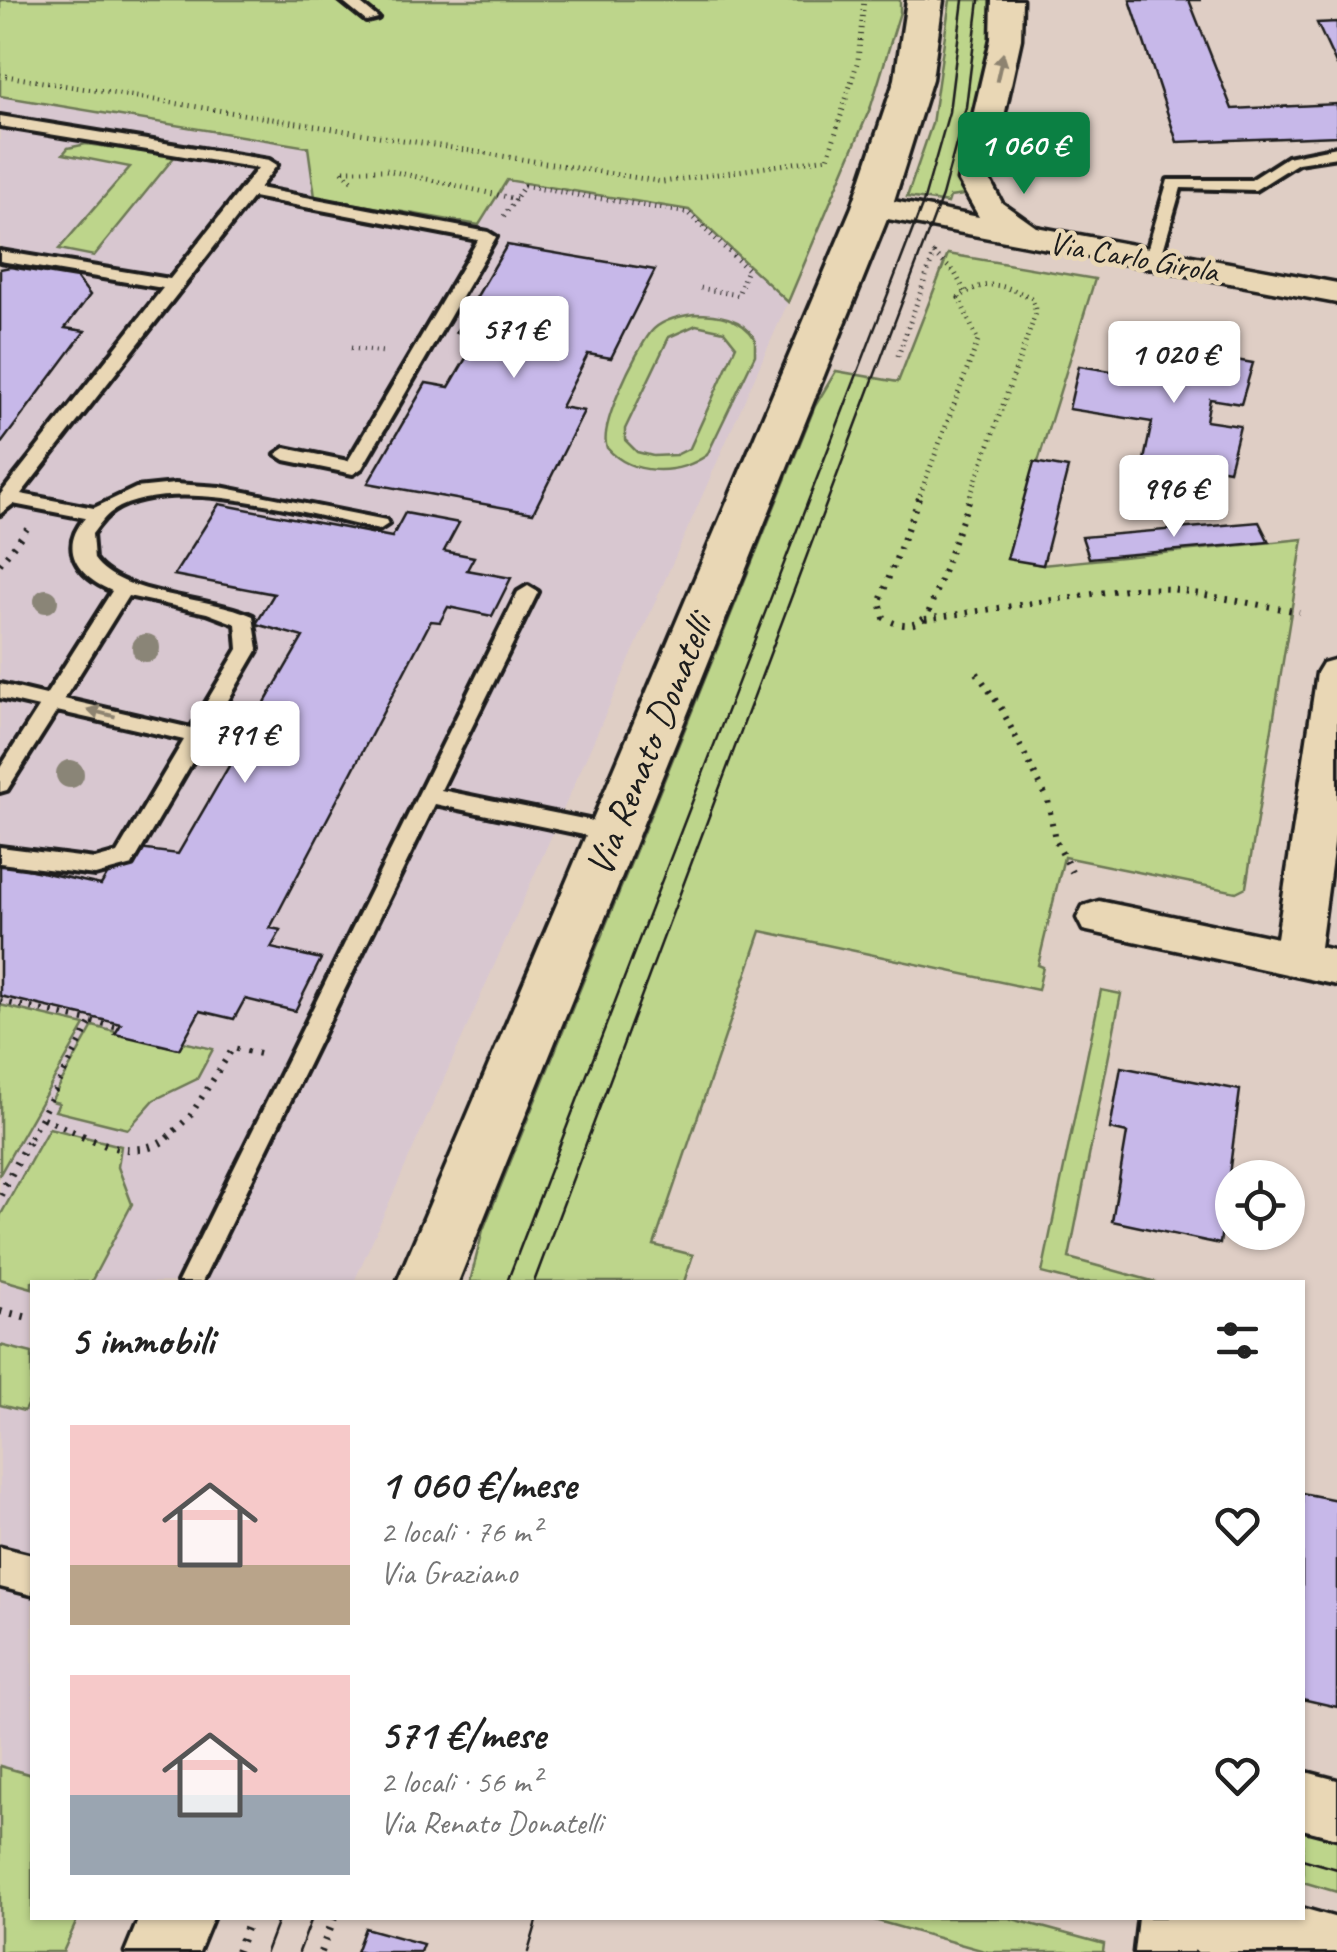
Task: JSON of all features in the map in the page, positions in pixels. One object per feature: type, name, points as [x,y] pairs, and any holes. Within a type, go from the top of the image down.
[{"type":"main road","name":"Via Renato Donatelli","points":[[428,1280],[872,207],[909,91],[924,27],[925,0]]},
{"type":"main road","points":[[162,1952],[175,1920]]},
{"type":"main road","points":[[1212,1920],[1329,1952]]},
{"type":"street","points":[[1007,0],[1006,39],[974,180],[989,209],[1031,239]]},
{"type":"street","name":"Via Carlo Girola","points":[[872,207],[1337,293]]},
{"type":"street","points":[[1099,918],[1316,964],[1337,673]]},
{"type":"street","points":[[0,1567],[30,1575]]},
{"type":"street","points":[[1305,1801],[1337,1809]]},
{"type":"street","points":[[1164,1952],[1168,1920]]},
{"type":"lane","points":[[347,0],[371,18]]},
{"type":"lane","points":[[0,121],[268,165],[4,503]]},
{"type":"lane","points":[[1152,261],[1174,184],[1255,185],[1301,155],[1337,152]]},
{"type":"lane","points":[[248,191],[488,237],[353,468],[285,454]]},
{"type":"lane","points":[[0,256],[174,285]]},
{"type":"lane","points":[[0,855],[95,868],[124,859],[248,649],[246,621],[223,607],[124,587],[96,575],[82,556],[82,535],[96,514],[120,498],[154,489],[193,489],[379,524]]},
{"type":"lane","points":[[4,503],[96,514]]},
{"type":"lane","points":[[0,785],[56,702],[124,587]]},
{"type":"lane","points":[[191,1280],[528,592]]},
{"type":"lane","points":[[0,690],[196,736]]},
{"type":"lane","points":[[429,795],[613,833]]},
{"type":"path","points":[[0,74],[663,182],[828,158],[864,42],[864,0]]},
{"type":"path","points":[[368,188],[341,170],[386,170],[516,200]]},
{"type":"path","points":[[488,237],[524,186],[688,213],[748,268],[738,294],[700,288]]},
{"type":"path","points":[[490,208],[509,210]]},
{"type":"path","points":[[898,356],[934,254],[956,273],[964,292]]},
{"type":"path","points":[[926,619],[1036,313],[1032,298],[1012,286],[986,284],[964,292],[958,305],[975,326],[978,341],[879,607],[884,618],[913,626],[926,619],[1133,588],[1172,589],[1299,612]]},
{"type":"path","points":[[0,564],[33,520]]},
{"type":"path","points":[[978,673],[1002,708],[1048,800],[1056,840],[1072,872]]},
{"type":"path","points":[[0,1000],[115,1027]]},
{"type":"path","points":[[0,1195],[92,1022]]},
{"type":"path","points":[[44,1118],[124,1150],[156,1148],[176,1132],[232,1048],[298,1062]]},
{"type":"path","points":[[0,1310],[30,1318]]},
{"type":"path","points":[[237,1952],[249,1920]]},
{"type":"path","points":[[321,1952],[333,1920]]},
{"type":"shaded area","points":[[0,96],[689,210],[788,302],[355,1280],[30,1280],[30,1920],[77,1920],[63,1952],[0,1952]]},
{"type":"green space","points":[[0,0],[900,0],[900,12],[871,106],[788,302],[689,210],[507,180],[479,225],[315,197],[308,147],[0,96]]},
{"type":"green space","points":[[950,0],[991,0],[987,75],[958,176],[964,195],[950,197],[948,203],[907,197],[932,124]]},
{"type":"green space","points":[[86,144],[175,156],[94,256],[59,249],[130,167],[63,154],[68,148]]},
{"type":"green space","points":[[948,254],[1095,279],[1008,558],[1042,565],[1303,539],[1246,887],[1236,892],[1064,857],[1038,965],[1043,967],[1038,990],[761,931],[654,1245],[693,1255],[685,1280],[470,1280],[483,1230],[815,406],[836,371],[898,382]]},
{"type":"green space","points":[[694,314],[736,321],[755,339],[755,355],[707,455],[669,469],[629,464],[607,448],[608,424],[620,389],[651,332],[676,317]],"holes":[[[696,325],[724,331],[736,346],[690,448],[676,455],[637,452],[625,440],[625,429],[669,337]]]},
{"type":"green space","points":[[1101,990],[1121,994],[1069,1258],[1149,1280],[1069,1280],[1042,1273]]},
{"type":"green space","points":[[0,1005],[85,1025],[0,1174]]},
{"type":"green space","points":[[93,1026],[179,1049],[183,1042],[213,1049],[197,1079],[154,1100],[128,1129],[55,1111],[59,1103],[51,1101]]},
{"type":"green space","points":[[49,1128],[121,1146],[118,1167],[132,1204],[92,1280],[30,1280],[30,1287],[0,1279],[0,1216]]},
{"type":"green space","points":[[0,1345],[30,1352],[30,1399],[24,1411],[0,1405]]},
{"type":"green space","points":[[0,1766],[30,1774],[30,1920],[77,1920],[63,1952],[0,1952]]},
{"type":"green space","points":[[1305,1812],[1337,1821],[1337,1892],[1305,1883]]},
{"type":"green space","points":[[874,1920],[1016,1920],[1104,1944],[1103,1952],[988,1952]]},
{"type":"building","points":[[1130,0],[1189,0],[1232,109],[1337,104],[1337,136],[1177,142]]},
{"type":"building","points":[[1337,22],[1337,66],[1317,23]]},
{"type":"building","points":[[507,245],[655,270],[611,358],[588,354],[561,407],[584,411],[533,513],[368,483],[426,383],[449,387],[479,336],[456,332]]},
{"type":"building","points":[[10,267],[77,278],[90,295],[65,328],[85,331],[0,445],[0,269]]},
{"type":"building","points":[[1177,330],[1227,337],[1224,352],[1214,351],[1213,356],[1253,363],[1241,404],[1210,399],[1206,421],[1240,426],[1229,470],[1188,463],[1186,469],[1202,473],[1197,488],[1140,479],[1152,422],[1069,409],[1079,366],[1162,379]]},
{"type":"building","points":[[1034,462],[1068,468],[1043,565],[1007,559]]},
{"type":"building","points":[[219,504],[392,537],[405,513],[459,523],[444,551],[474,557],[467,570],[511,578],[492,616],[448,607],[440,622],[431,621],[270,928],[281,930],[271,948],[321,959],[295,1011],[245,999],[234,1019],[200,1011],[179,1049],[115,1034],[121,1024],[0,996],[0,863],[101,885],[123,847],[178,854],[236,754],[227,751],[240,728],[249,730],[303,637],[256,624],[274,594],[174,575]]},
{"type":"building","points":[[1259,522],[1269,542],[1089,558],[1082,537]]},
{"type":"building","points":[[1121,1067],[1240,1090],[1231,1160],[1215,1160],[1215,1243],[1112,1221],[1127,1133],[1110,1129]]},
{"type":"building","points":[[1305,1494],[1337,1500],[1337,1707],[1305,1700]]},
{"type":"building","points":[[365,1928],[423,1944],[420,1952],[356,1952]]},
{"type":"tram line","points":[[508,1280],[923,203],[949,112],[963,0]]},
{"type":"tram line","points":[[535,1280],[942,196],[966,107],[979,0]]},
{"type":"tram line","points":[[1305,1860],[1337,1869]]},
{"type":"tram line","points":[[266,1952],[278,1920]]},
{"type":"tram line","points":[[299,1952],[311,1920]]},
{"type":"tram line","points":[[528,1952],[537,1920]]}]
